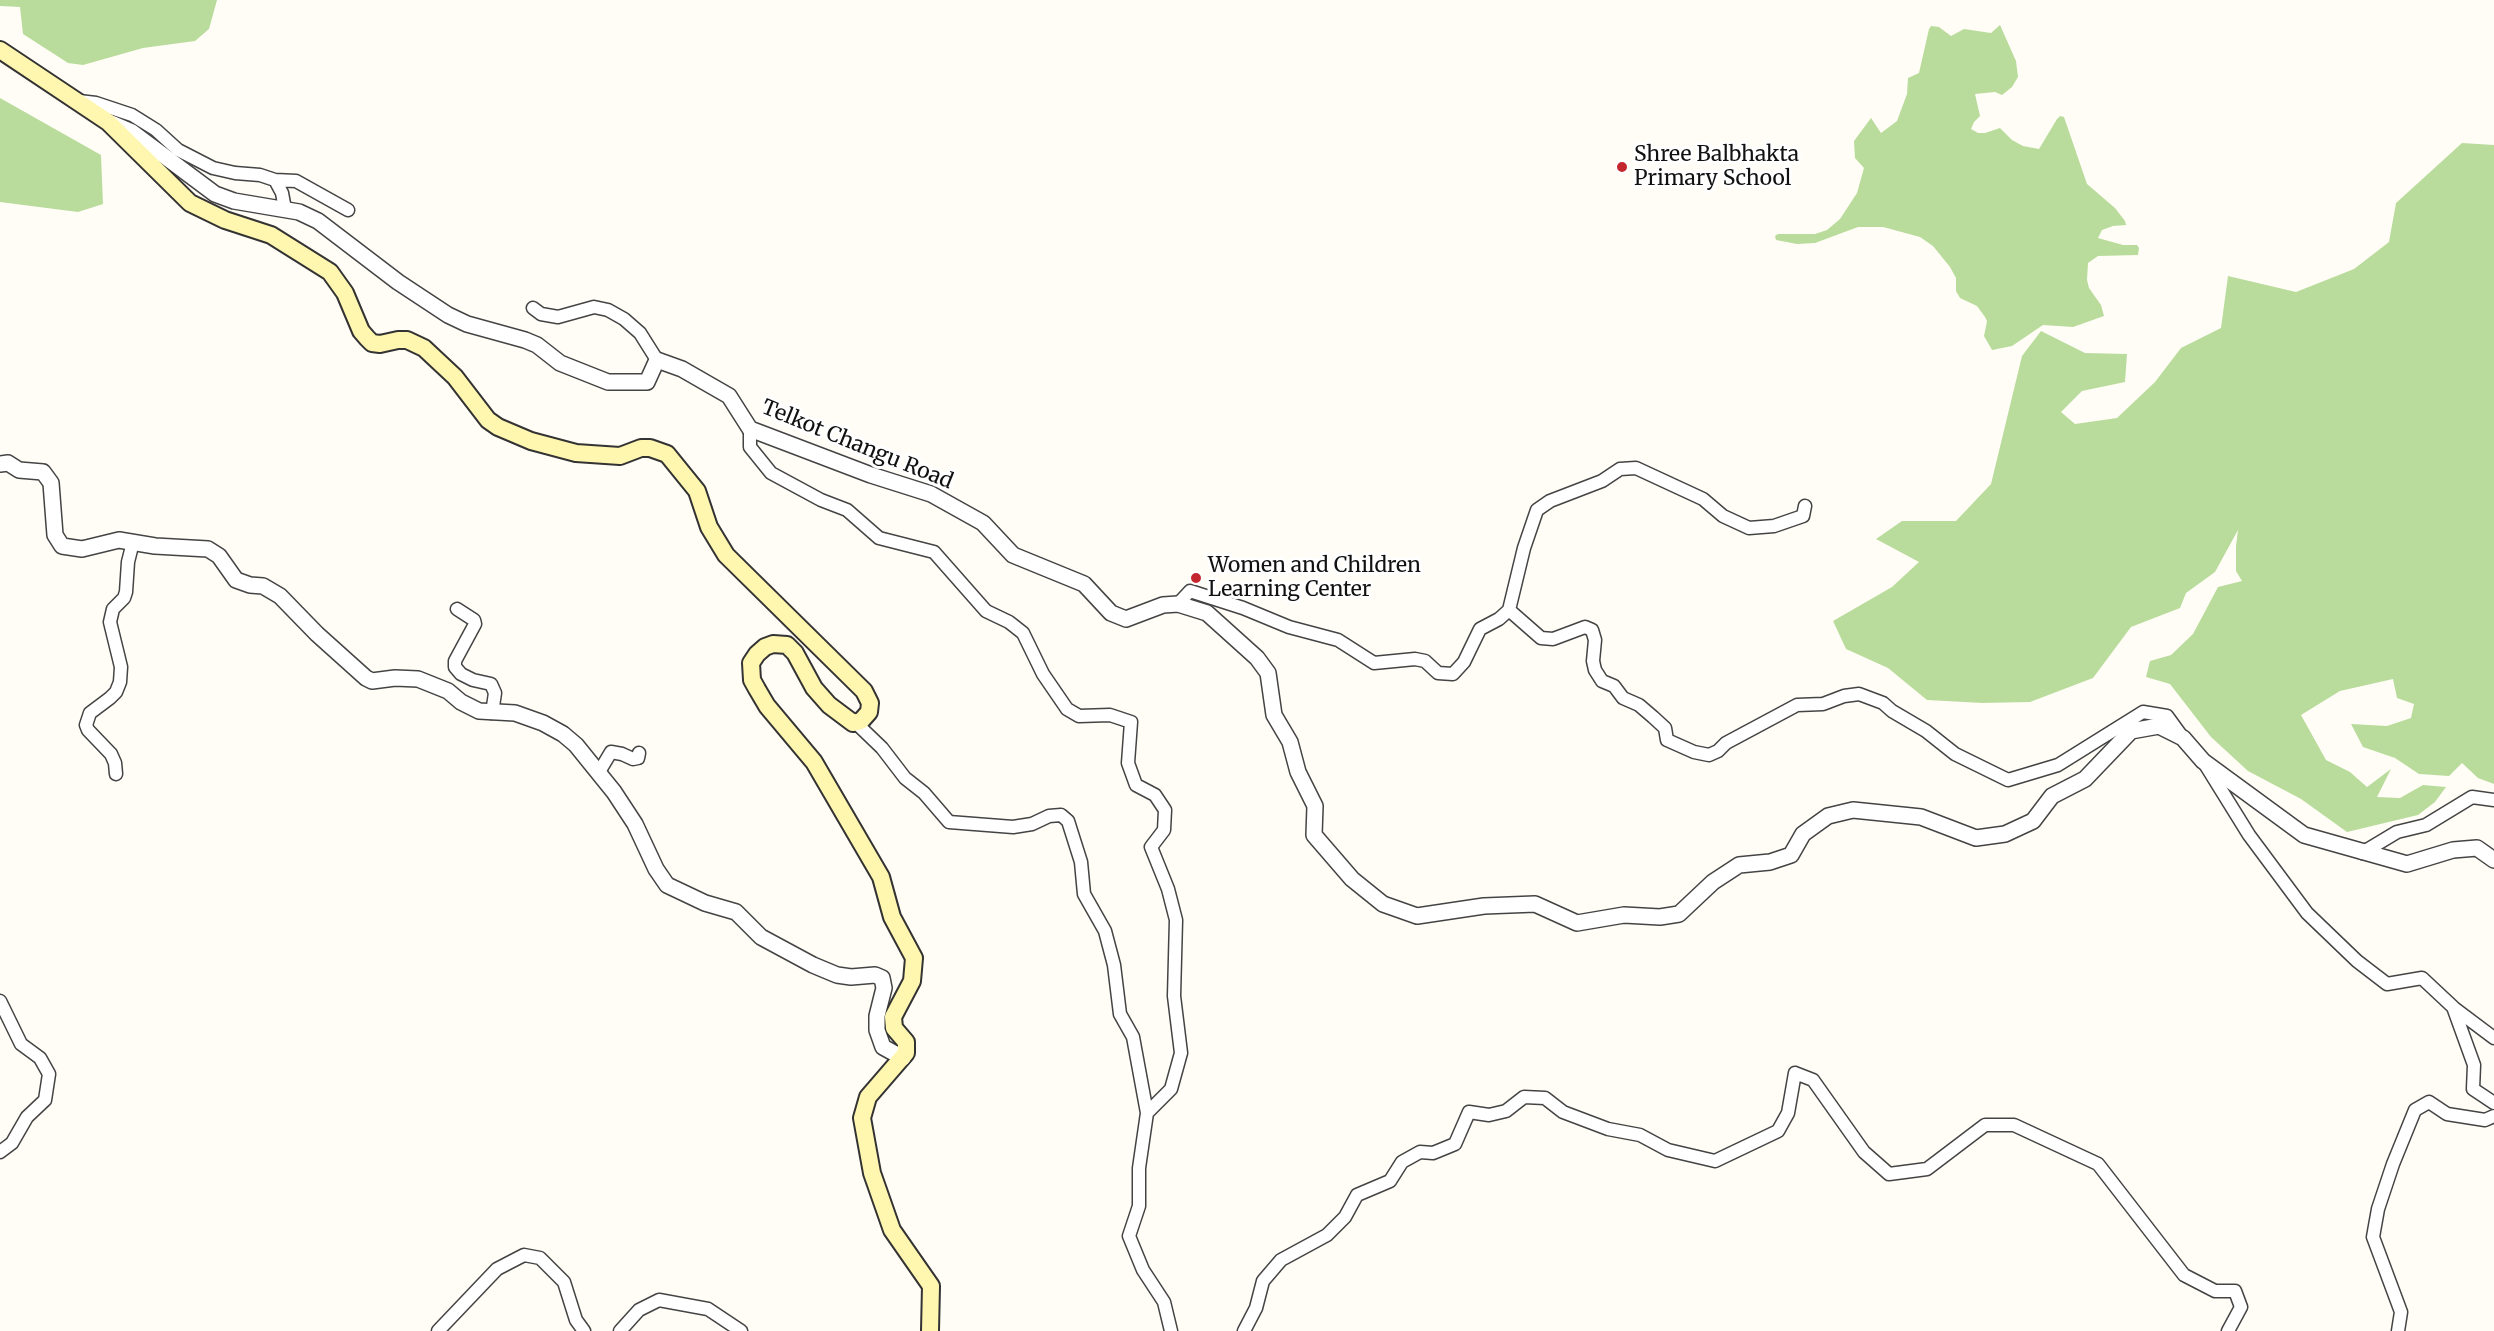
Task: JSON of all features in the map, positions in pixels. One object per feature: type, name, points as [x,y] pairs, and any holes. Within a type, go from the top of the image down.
[{"type":"main road","points":[[0,50],[108,122],[190,203],[225,220],[271,235],[330,272],[342,288],[361,331],[372,343],[407,340],[424,348],[455,377],[483,415],[498,427],[531,441],[576,453],[620,456],[640,448],[661,451],[674,460],[697,491],[709,527],[726,555],[864,691],[870,703],[869,712],[856,723],[849,721],[829,705],[814,687],[795,653],[787,645],[772,644],[757,654],[751,663],[752,680],[767,706],[814,762],[881,877],[892,916],[914,958],[912,981],[893,1017],[894,1028],[906,1042],[907,1048],[903,1059],[868,1097],[862,1118],[872,1173],[892,1230],[931,1286],[930,1331]]},
{"type":"street","points":[[78,101],[96,103],[132,116],[156,130],[178,150],[213,168],[260,175],[275,180],[296,181],[348,210]]},
{"type":"street","points":[[108,122],[132,132],[215,194],[234,201],[298,212],[318,221],[359,253],[448,315],[467,324],[537,345],[560,363],[598,380],[647,382],[657,360],[640,333],[624,319],[608,310],[594,308],[558,317],[541,314],[533,308]]},
{"type":"street","points":[[275,180],[282,193],[285,209]]},
{"type":"street","name":"Telkot Changu Road","points":[[657,360],[682,369],[729,396],[750,429],[871,475],[931,494],[983,523],[1013,555],[1084,584],[1111,613],[1126,619],[1163,605],[1178,604],[1207,613],[1257,658],[1268,673],[1274,715],[1290,742],[1298,772],[1315,806],[1314,835],[1352,879],[1383,904],[1417,916],[1484,906],[1535,904],[1577,923],[1624,915],[1660,917],[1679,915],[1713,882],[1739,865],[1770,862],[1791,855],[1803,834],[1828,816],[1853,810],[1921,817],[1976,838],[2006,834],[2033,821],[2052,796],[2085,779],[2131,731],[2158,726],[2183,738],[2203,761],[2304,835],[2407,864],[2453,850],[2477,848],[2494,860]]},
{"type":"street","points":[[750,429],[750,447],[771,473],[821,500],[847,510],[879,538],[934,552],[986,611],[1010,622],[1023,633],[1043,674],[1066,709],[1079,716],[1110,715],[1131,722],[1128,764],[1136,785],[1155,795],[1165,810],[1164,830],[1151,847],[1168,889],[1176,920],[1174,996],[1181,1053],[1171,1089],[1147,1113]]},
{"type":"street","points":[[0,464],[8,463],[19,470],[43,472],[51,483],[56,535],[62,546],[82,549],[119,540],[155,546],[208,549],[219,556],[236,580],[250,585],[263,586],[280,596],[366,678],[372,681],[395,678],[418,679],[448,691],[461,702],[479,711],[515,713],[543,723],[563,734],[576,745],[599,772],[635,824],[656,869],[667,885],[705,903],[736,912],[761,937],[821,969],[837,975],[851,977],[875,975],[882,978],[884,988],[877,1030],[884,1047],[903,1059]]},
{"type":"street","points":[[1178,604],[1190,591],[1243,608],[1289,627],[1338,640],[1374,663],[1415,659],[1425,661],[1438,673],[1453,674],[1464,662],[1480,628],[1499,619],[1509,610],[1524,548],[1537,510],[1550,501],[1602,481],[1620,469],[1636,468],[1703,499],[1723,516],[1749,528],[1774,526],[1803,516],[1805,506]]},
{"type":"street","points":[[116,774],[111,754],[86,725],[90,713],[116,692],[120,682],[122,667],[110,622],[113,609],[124,598],[126,592],[128,562],[133,542]]},
{"type":"street","points":[[457,609],[474,620],[475,624],[455,661],[455,667],[467,677],[491,684],[495,693],[492,713]]},
{"type":"street","points":[[1509,610],[1541,638],[1553,639],[1585,627],[1592,630],[1595,640],[1593,661],[1595,670],[1602,681],[1614,686],[1623,698],[1639,705],[1653,717],[1665,728],[1667,740],[1694,752],[1709,755],[1718,751],[1726,743],[1797,705],[1823,704],[1844,696],[1859,694],[1883,703],[1926,731],[1955,754],[2008,780],[2058,765],[2143,712],[2168,716],[2183,738]]},
{"type":"street","points":[[856,723],[882,748],[905,778],[924,794],[949,822],[1013,826],[1032,824],[1049,816],[1061,815],[1068,821],[1081,862],[1084,894],[1106,931],[1114,964],[1120,1014],[1133,1037],[1147,1113],[1139,1168],[1139,1206],[1129,1236],[1143,1270],[1164,1302],[1171,1331]]},
{"type":"street","points":[[599,772],[611,752],[633,759],[638,759],[639,753]]},
{"type":"street","points":[[2203,761],[2249,835],[2307,913],[2356,961],[2386,984],[2422,978],[2453,1007],[2494,1038]]},
{"type":"street","points":[[2362,853],[2397,832],[2426,825],[2472,797],[2494,800]]},
{"type":"street","points":[[0,1001],[21,1044],[39,1058],[49,1074],[45,1100],[27,1117],[12,1143],[0,1152]]},
{"type":"street","points":[[2453,1007],[2474,1065],[2473,1089],[2494,1103]]},
{"type":"street","points":[[1244,1331],[1256,1308],[1263,1281],[1281,1260],[1327,1235],[1345,1216],[1357,1195],[1390,1181],[1402,1162],[1420,1152],[1433,1153],[1455,1144],[1469,1112],[1489,1115],[1506,1111],[1524,1097],[1545,1098],[1563,1112],[1608,1129],[1640,1135],[1668,1150],[1715,1161],[1778,1131],[1788,1113],[1794,1073],[1813,1080],[1864,1152],[1889,1174],[1927,1169],[1985,1125],[2014,1125],[2098,1164],[2184,1275],[2215,1291],[2235,1291],[2241,1307],[2228,1331]]},
{"type":"street","points":[[2398,1331],[2402,1312],[2373,1237],[2378,1209],[2415,1110],[2429,1102],[2446,1114],[2485,1120],[2494,1116]]},
{"type":"street","points":[[438,1331],[497,1269],[524,1255],[540,1258],[564,1282],[576,1320],[584,1331]]},
{"type":"street","points":[[620,1331],[639,1310],[658,1300],[708,1309],[741,1331]]},
{"type":"green space","points":[[0,0],[217,0],[209,29],[195,41],[143,48],[83,65],[68,63],[23,34],[20,7],[0,6]]},
{"type":"green space","points":[[2000,25],[2016,61],[2018,77],[2012,87],[2002,95],[1995,92],[1975,94],[1980,116],[1971,129],[1978,133],[1985,133],[2000,128],[2012,140],[2023,146],[2039,149],[2057,119],[2060,116],[2064,117],[2087,184],[2115,208],[2125,221],[2126,225],[2102,230],[2098,238],[2123,245],[2137,245],[2139,248],[2138,255],[2098,256],[2088,263],[2089,288],[2101,305],[2104,316],[2073,327],[2043,325],[2012,346],[1992,350],[1984,336],[1987,321],[1985,317],[1977,306],[1960,298],[1956,291],[1956,278],[1950,267],[1933,246],[1920,237],[1883,227],[1858,227],[1815,243],[1797,244],[1776,240],[1775,236],[1778,234],[1815,234],[1827,230],[1840,219],[1857,193],[1864,168],[1855,158],[1854,141],[1871,118],[1881,133],[1897,121],[1907,94],[1908,78],[1919,73],[1931,26],[1939,27],[1951,36],[1964,29],[1991,33]]},
{"type":"green space","points":[[0,98],[101,155],[103,204],[78,212],[0,202]]},
{"type":"green space","points":[[2462,143],[2494,145],[2494,784],[2478,778],[2462,763],[2449,776],[2419,774],[2395,758],[2363,747],[2351,724],[2387,726],[2411,718],[2414,704],[2397,698],[2393,679],[2340,691],[2301,715],[2326,760],[2350,772],[2367,787],[2391,769],[2377,797],[2400,798],[2423,785],[2446,787],[2435,802],[2418,815],[2347,832],[2301,799],[2248,771],[2211,737],[2170,684],[2146,677],[2150,661],[2171,655],[2193,634],[2218,587],[2242,581],[2236,571],[2238,530],[2215,572],[2186,593],[2180,608],[2131,627],[2093,678],[2030,702],[1982,703],[1927,700],[1888,668],[1846,649],[1833,621],[1892,587],[1919,562],[1876,539],[1902,521],[1956,521],[1991,484],[2022,356],[2041,331],[2085,353],[2127,354],[2125,382],[2082,391],[2061,412],[2075,424],[2117,418],[2155,382],[2181,348],[2221,328],[2228,276],[2296,292],[2354,269],[2389,242],[2396,203]]},
{"type":"place","name":"Shree Balbhakta Primary School","points":[[1622,167]]},
{"type":"place","name":"Women and Children Learning Center","points":[[1196,578]]}]
